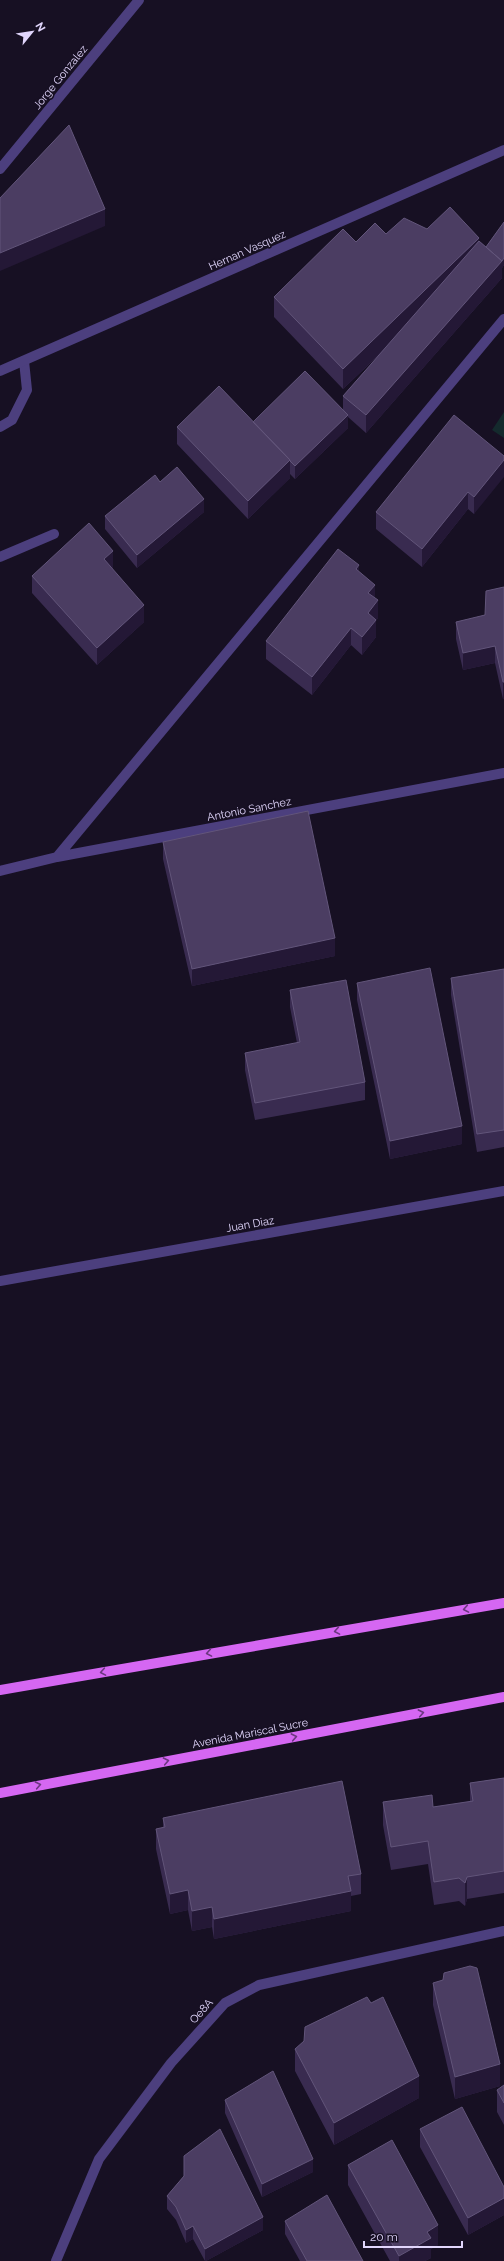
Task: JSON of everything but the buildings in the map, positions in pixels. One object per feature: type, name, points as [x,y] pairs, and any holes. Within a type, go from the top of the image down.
[{"type":"main road","points":[[0,1690],[504,1603]]},
{"type":"main road","name":"Avenida Mariscal Sucre","points":[[0,1793],[504,1697]]},
{"type":"street","name":"Jorge Gonzalez","points":[[0,169],[139,0]]},
{"type":"street","name":"Hernan Vasquez","points":[[0,371],[504,150]]},
{"type":"street","points":[[57,857],[504,319]]},
{"type":"street","points":[[0,427],[12,420],[27,390],[24,361]]},
{"type":"street","points":[[0,557],[54,534]]},
{"type":"street","name":"Antonio Sanchez","points":[[0,871],[57,857],[504,774]]},
{"type":"street","name":"Juan Diaz","points":[[0,1281],[504,1191]]},
{"type":"street","name":"Oe8A","points":[[56,2260],[99,2159],[171,2063],[225,2003],[259,1985],[504,1932]]},
{"type":"green space","points":[[504,412],[504,438],[492,430]]}]
